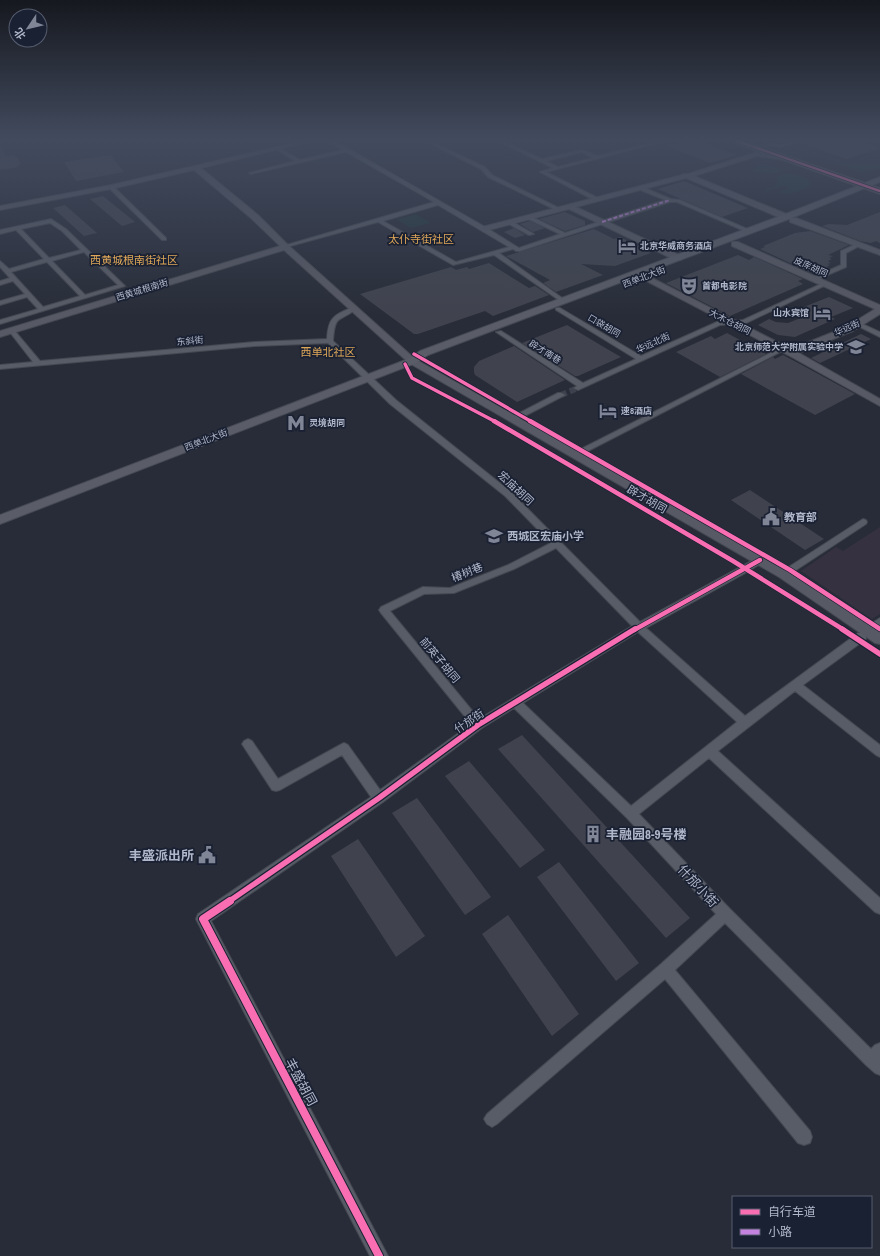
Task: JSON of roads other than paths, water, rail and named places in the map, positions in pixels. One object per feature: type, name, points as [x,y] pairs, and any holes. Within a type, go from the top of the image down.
[{"type":"main road","points":[[0,208],[44,200]]},
{"type":"main road","points":[[234,200],[255,217],[285,247],[409,359],[454,338],[485,331]]},
{"type":"main road","points":[[485,229],[594,200]]},
{"type":"main road","points":[[745,200],[880,253]]},
{"type":"main road","name":"西单北大街","points":[[0,520],[368,378],[409,359],[434,358],[499,332],[560,305],[678,258],[749,231],[840,200]]},
{"type":"main road","name":"西单北大街","points":[[485,331],[735,244],[790,218],[840,200]]},
{"type":"main road","points":[[568,206],[678,258]]},
{"type":"main road","name":"皮库胡同","points":[[735,244],[880,309]]},
{"type":"main road","name":"西黄城根南街","points":[[0,334],[285,247]]},
{"type":"main road","name":"大木仓胡同","points":[[643,277],[732,322],[880,403]]},
{"type":"main road","name":"华远街","points":[[786,351],[858,324],[871,318],[880,309]]},
{"type":"main road","name":"辟才胡同","points":[[409,359],[757,562],[865,633],[880,639]]},
{"type":"main road","name":"辟才胡同","points":[[409,359],[420,374],[757,562],[784,574],[865,633],[880,648]]},
{"type":"street","points":[[124,200],[164,238]]},
{"type":"street","points":[[432,200],[485,229],[518,250],[670,200],[678,201],[749,231]]},
{"type":"street","points":[[539,200],[558,209]]},
{"type":"street","points":[[285,247],[438,203]]},
{"type":"street","points":[[528,217],[563,234]]},
{"type":"street","points":[[378,220],[456,264],[514,247]]},
{"type":"street","points":[[0,232],[51,221],[86,250],[131,294]]},
{"type":"street","points":[[509,222],[531,234]]},
{"type":"street","points":[[17,228],[84,297]]},
{"type":"street","points":[[814,279],[844,266],[843,252],[858,245]]},
{"type":"street","points":[[8,271],[86,250]]},
{"type":"street","name":"口袋胡同","points":[[495,253],[547,288],[560,305],[641,359]]},
{"type":"street","points":[[1,264],[42,310]]},
{"type":"street","points":[[0,283],[15,279]]},
{"type":"street","name":"华远北街","points":[[580,387],[720,323],[744,322],[825,284]]},
{"type":"street","points":[[0,322],[122,286]]},
{"type":"street","points":[[0,303],[29,295]]},
{"type":"street","points":[[353,308],[337,316],[331,323],[330,341],[368,378]]},
{"type":"street","points":[[858,324],[880,335]]},
{"type":"street","points":[[12,331],[38,364]]},
{"type":"street","name":"辟才南巷","points":[[499,332],[580,387]]},
{"type":"street","name":"东斜街","points":[[0,368],[255,344],[330,341]]},
{"type":"street","points":[[581,451],[786,351]]},
{"type":"street","name":"宏庙胡同","points":[[368,378],[392,402],[508,494],[639,626],[746,722]]},
{"type":"street","points":[[512,419],[561,395]]},
{"type":"street","points":[[784,574],[863,522]]},
{"type":"street","name":"椿树巷","points":[[384,610],[423,590],[451,591],[511,567],[558,544]]},
{"type":"street","name":"什邡街","points":[[203,919],[379,798],[478,725],[639,626],[757,562]]},
{"type":"street","name":"前英子胡同","points":[[384,610],[478,725]]},
{"type":"street","points":[[630,814],[746,722],[880,622]]},
{"type":"street","points":[[796,686],[880,752]]},
{"type":"street","name":"什邡小街","points":[[516,703],[630,814],[725,914],[877,1060]]},
{"type":"street","points":[[248,744],[276,786],[344,748],[379,798]]},
{"type":"street","points":[[710,751],[880,907]]},
{"type":"street","points":[[492,1119],[666,969],[725,914]]},
{"type":"street","name":"丰盛胡同","points":[[203,919],[379,1256]]},
{"type":"street","points":[[666,969],[804,1137]]},
{"type":"tunnel","points":[[561,395],[578,388]]},
{"type":"place","name":"北京华威商务酒店","points":[[627,246]]},
{"type":"place","name":"首都电影院","points":[[689,286]]},
{"type":"place","name":"山水宾馆","points":[[822,313]]},
{"type":"place","name":"北京师范大学附属实验中学","points":[[856,347]]},
{"type":"place","name":"速8酒店","points":[[608,411]]},
{"type":"place","name":"灵境胡同","points":[[296,423]]},
{"type":"place","name":"教育部","points":[[771,517]]},
{"type":"place","name":"西城区宏庙小学","points":[[494,536]]},
{"type":"place","name":"丰融园8-9号楼","points":[[593,834]]},
{"type":"place","name":"丰盛派出所","points":[[207,855]]},
{"type":"district","name":"太仆寺街社区","points":[[421,239]]},
{"type":"district","name":"西黄城根南街社区","points":[[134,260]]},
{"type":"district","name":"西单北社区","points":[[328,352]]}]
